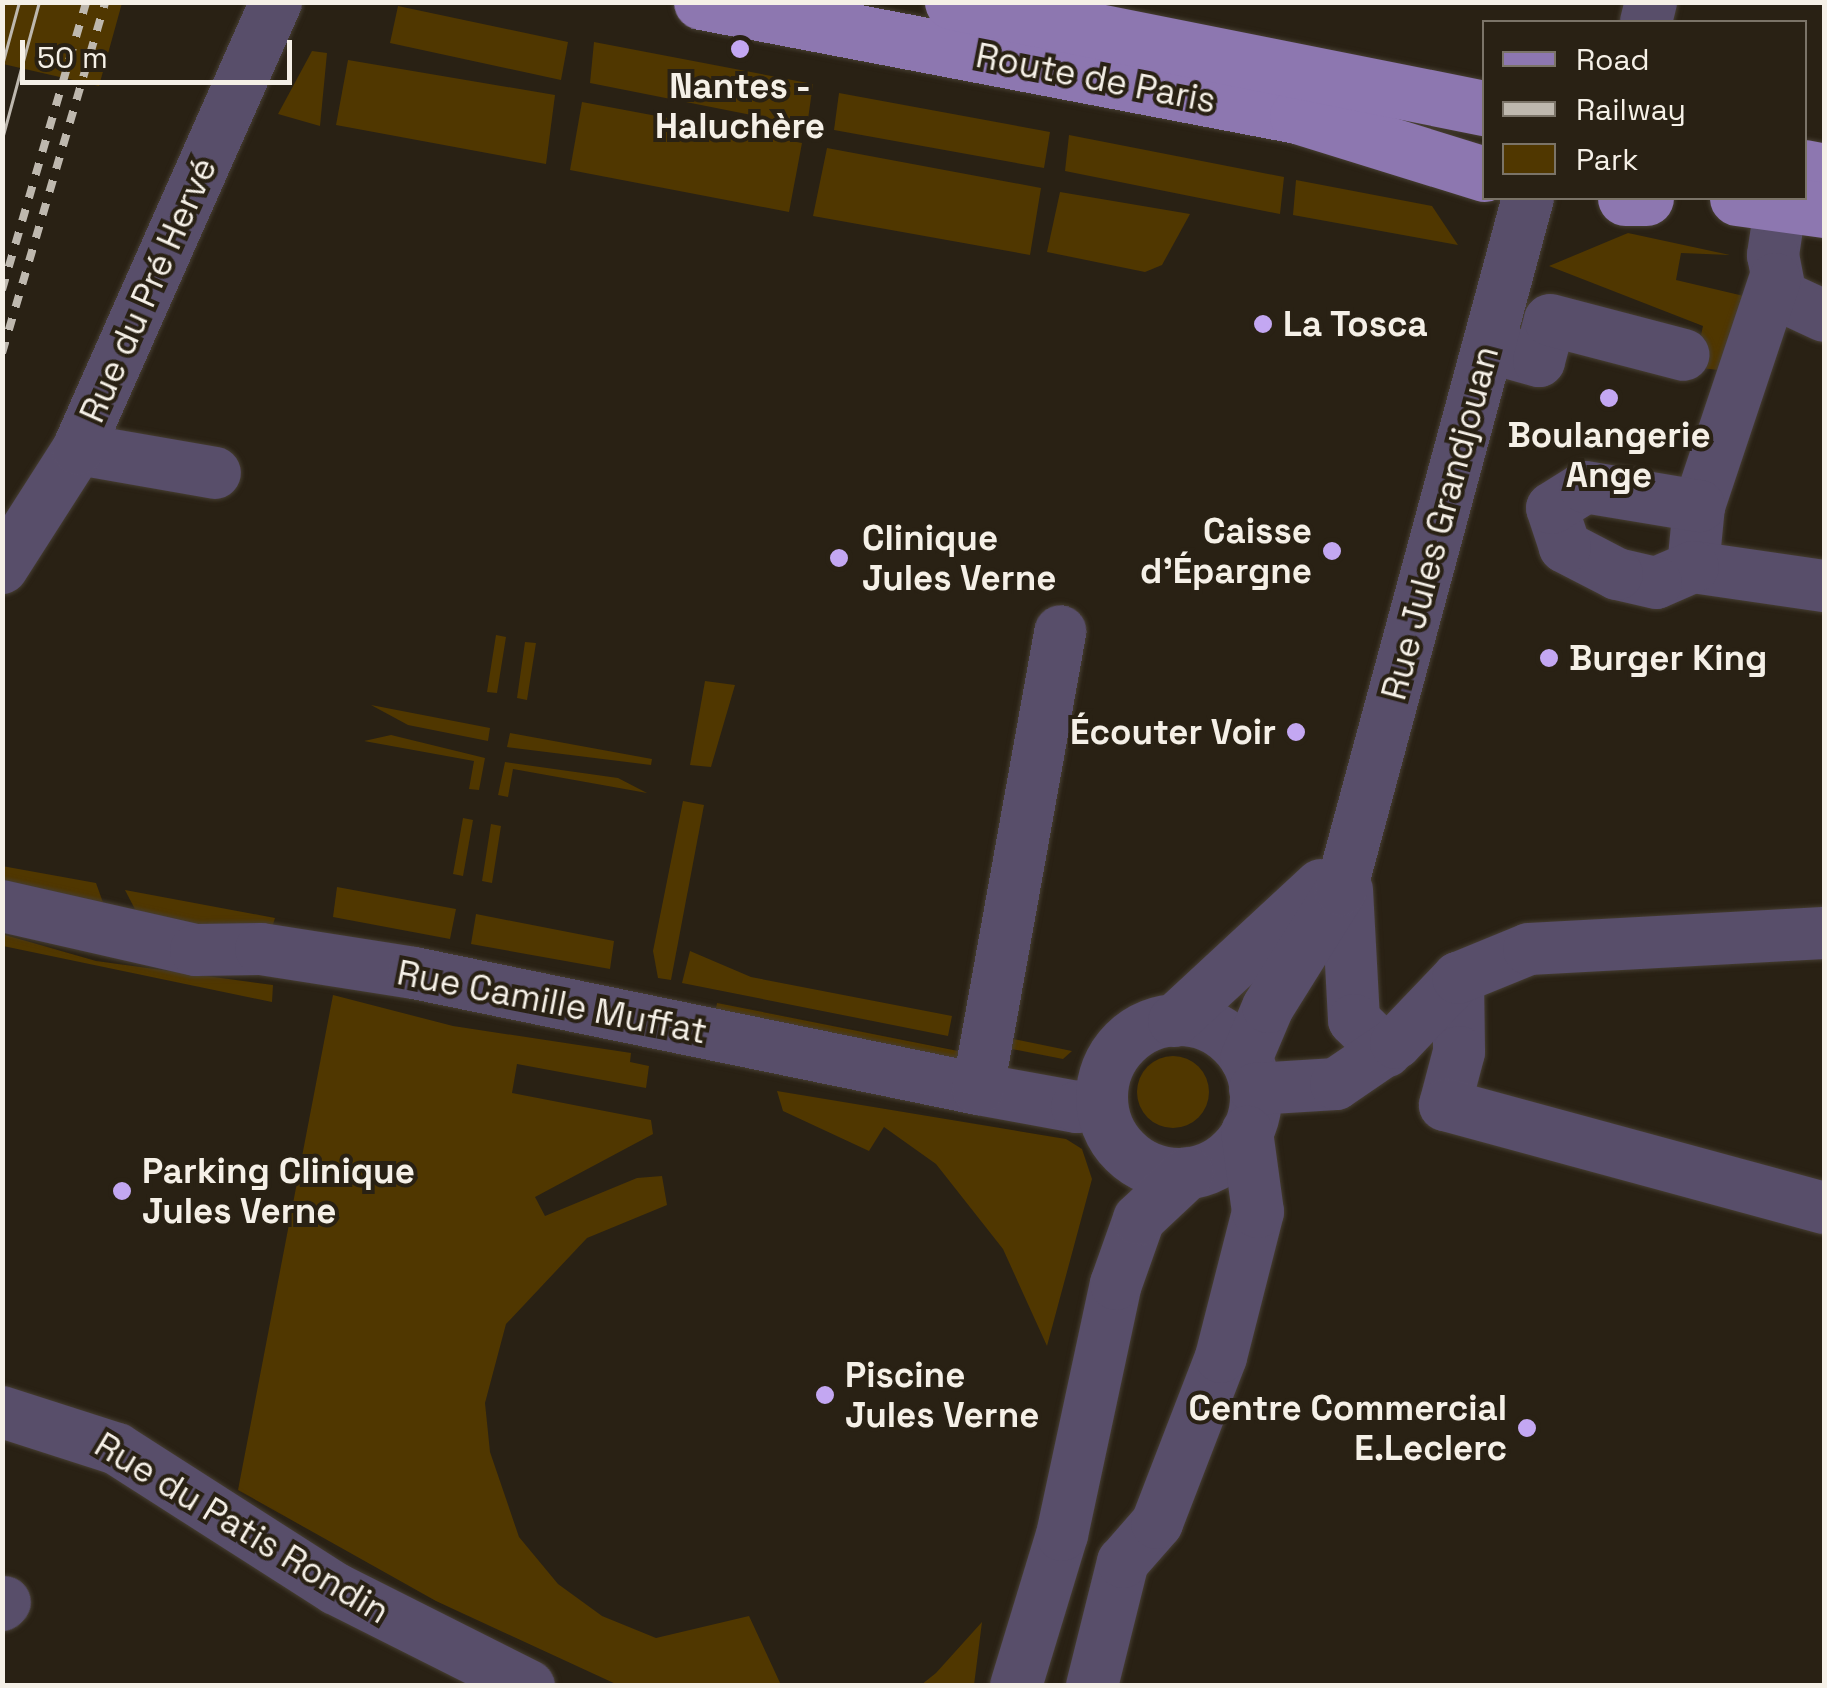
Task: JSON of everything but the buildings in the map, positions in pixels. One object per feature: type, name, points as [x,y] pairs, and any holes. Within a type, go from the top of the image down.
[{"type":"main road","name":"Route de Paris","points":[[701,2],[1297,116],[1482,173]]},
{"type":"main road","name":"Route de Paris","points":[[952,2],[1482,108]]},
{"type":"street","name":"Rue du Pré Hervé","points":[[2,568],[78,448],[276,2]]},
{"type":"street","name":"Rue Jules Grandjouan","points":[[1249,1094],[1268,1006],[1330,913],[1527,200]]},
{"type":"street","points":[[1693,566],[1699,506],[1775,278],[1786,200]]},
{"type":"street","points":[[1775,278],[1792,307],[1824,316]]},
{"type":"street","points":[[1488,347],[1539,360],[1550,320],[1684,355]]},
{"type":"street","points":[[78,448],[215,473]]},
{"type":"street","points":[[1699,506],[1585,487],[1552,508],[1565,547],[1617,574],[1656,583],[1693,566],[1824,586]]},
{"type":"street","points":[[978,1089],[1060,631]]},
{"type":"street","points":[[1349,848],[1348,992],[1354,1020],[1386,1051]]},
{"type":"street","name":"Rue Jules Grandjouan","points":[[1174,1020],[1302,907],[1349,848]]},
{"type":"street","name":"Rue Camille Muffat","points":[[2,906],[196,950],[261,949],[414,974],[1077,1107],[1102,1102]]},
{"type":"street","points":[[1016,1686],[1062,1535],[1116,1284],[1138,1219],[1196,1172],[1249,1094],[1336,1084],[1386,1051],[1458,978],[1529,948],[1824,933]]},
{"type":"street","points":[[1458,978],[1459,1052],[1446,1106],[1824,1208]]},
{"type":"street","points":[[1092,1686],[1124,1562],[1156,1523],[1199,1400],[1221,1357],[1258,1212],[1249,1094],[1220,1032],[1174,1020],[1120,1046],[1102,1102],[1122,1150],[1116,1284]]},
{"type":"street","points":[[1122,1150],[1160,1172],[1196,1172]]},
{"type":"street","points":[[1196,1172],[1228,1226],[1199,1400]]},
{"type":"street","name":"Rue du Patis Rondin","points":[[2,1412],[118,1449],[336,1589],[529,1686]]},
{"type":"green space","points":[[3,2],[122,3],[99,86],[3,64]]},
{"type":"green space","points":[[398,6],[568,42],[561,80],[390,43]]},
{"type":"green space","points":[[594,42],[813,84],[807,126],[590,83]]},
{"type":"green space","points":[[312,51],[327,53],[320,126],[278,114]]},
{"type":"green space","points":[[348,60],[555,95],[546,164],[336,125]]},
{"type":"green space","points":[[839,93],[1050,132],[1044,168],[834,130]]},
{"type":"green space","points":[[582,102],[802,143],[789,212],[570,170]]},
{"type":"green space","points":[[1069,135],[1284,177],[1280,214],[1065,171]]},
{"type":"green space","points":[[827,148],[1041,188],[1030,255],[813,216]]},
{"type":"green space","points":[[1296,180],[1432,206],[1458,245],[1293,215]]},
{"type":"green space","points":[[1060,192],[1190,214],[1162,265],[1145,272],[1047,252]]},
{"type":"green space","points":[[1628,233],[1730,255],[1681,253],[1676,280],[1748,297],[1734,372],[1694,367],[1703,326],[1549,266]]},
{"type":"green space","points":[[496,635],[506,637],[497,693],[487,692]]},
{"type":"green space","points":[[525,642],[536,643],[527,700],[517,698]]},
{"type":"green space","points":[[705,681],[735,685],[711,767],[690,765]]},
{"type":"green space","points":[[371,705],[490,728],[488,741],[408,725]]},
{"type":"green space","points":[[510,733],[652,759],[651,765],[507,747]]},
{"type":"green space","points":[[391,735],[485,758],[479,790],[469,789],[474,761],[364,741]]},
{"type":"green space","points":[[505,762],[618,778],[647,793],[513,769],[508,797],[498,795]]},
{"type":"green space","points":[[683,801],[704,805],[671,980],[658,978],[653,951]]},
{"type":"green space","points":[[463,818],[473,820],[463,876],[453,874]]},
{"type":"green space","points":[[491,824],[501,826],[492,883],[482,881]]},
{"type":"green space","points":[[2,866],[96,883],[110,922],[3,892]]},
{"type":"green space","points":[[337,887],[456,909],[450,939],[333,917]]},
{"type":"green space","points":[[125,890],[275,918],[269,937],[140,919]]},
{"type":"green space","points":[[476,914],[614,941],[610,969],[471,944]]},
{"type":"green space","points":[[2,934],[96,961],[273,985],[272,1002],[3,946]]},
{"type":"green space","points":[[690,951],[751,977],[952,1016],[948,1036],[682,983]]},
{"type":"green space","points":[[333,995],[453,1026],[631,1053],[630,1062],[649,1066],[646,1088],[517,1064],[512,1093],[651,1120],[653,1134],[535,1197],[545,1216],[637,1178],[662,1176],[667,1205],[587,1238],[506,1324],[485,1403],[490,1452],[519,1537],[558,1584],[602,1616],[656,1638],[749,1616],[781,1685],[618,1685],[436,1601],[238,1490]]},
{"type":"green space","points":[[717,1003],[963,1052],[961,1061],[713,1023]]},
{"type":"green space","points":[[1004,1037],[1072,1051],[1063,1059],[1002,1047]]},
{"type":"green space","points":[[1173,1056],[1198,1067],[1209,1092],[1198,1117],[1173,1128],[1148,1117],[1137,1092],[1148,1067]]},
{"type":"green space","points":[[777,1091],[1066,1139],[1082,1149],[1092,1179],[1047,1346],[1003,1249],[936,1164],[884,1127],[869,1151],[783,1111]]},
{"type":"green space","points":[[982,1622],[974,1685],[921,1685],[936,1673]]},
{"type":"tram line","points":[[2,65],[19,2]]},
{"type":"tram line","points":[[2,139],[39,2]]},
{"type":"railway","points":[[2,290],[86,2]]},
{"type":"railway","points":[[2,353],[105,2]]},
{"type":"place","name":"Nantes - Haluchère","points":[[740,49]]},
{"type":"place","name":"La Tosca","points":[[1263,324]]},
{"type":"place","name":"Boulangerie Ange","points":[[1609,398]]},
{"type":"place","name":"Caisse d'Épargne","points":[[1332,551]]},
{"type":"place","name":"Clinique Jules Verne","points":[[839,558]]},
{"type":"place","name":"Burger King","points":[[1549,658]]},
{"type":"place","name":"Écouter Voir","points":[[1296,732]]},
{"type":"place","name":"Parking Clinique Jules Verne","points":[[122,1191]]},
{"type":"place","name":"Piscine Jules Verne","points":[[825,1395]]},
{"type":"place","name":"Centre Commercial E.Leclerc","points":[[1527,1428]]}]
